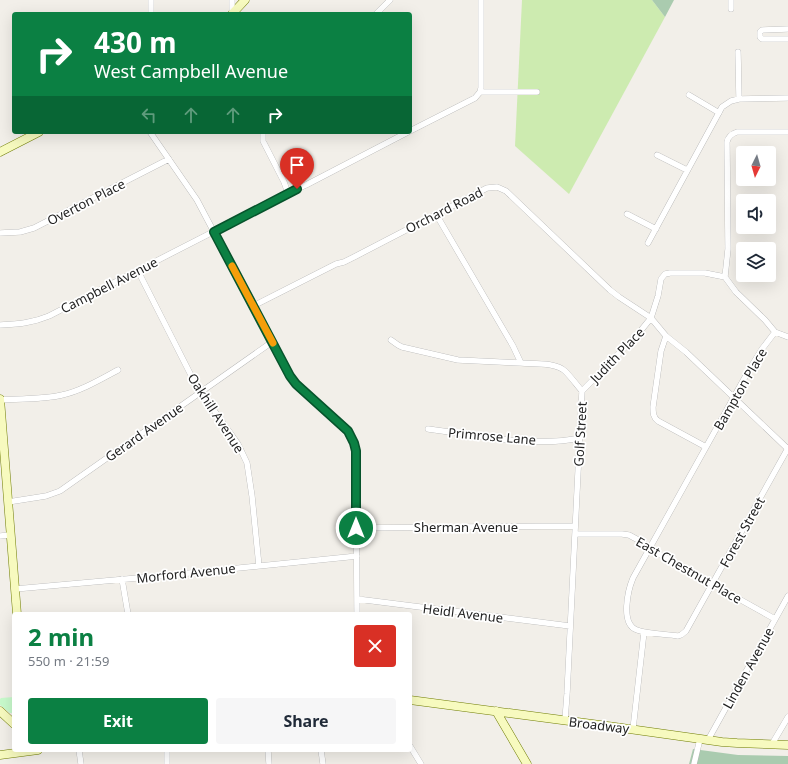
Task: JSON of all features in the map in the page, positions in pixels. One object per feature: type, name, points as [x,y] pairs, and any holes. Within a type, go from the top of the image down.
[{"type":"street","points":[[151,0],[151,12]]},
{"type":"street","points":[[232,0],[232,12]]},
{"type":"street","points":[[234,12],[245,0]]},
{"type":"street","points":[[378,12],[390,0]]},
{"type":"street","points":[[481,0],[482,88],[480,92],[537,92]]},
{"type":"street","points":[[731,0],[731,9]]},
{"type":"street","points":[[788,29],[762,30],[760,32],[760,37],[762,39],[788,38]]},
{"type":"street","points":[[738,52],[739,99]]},
{"type":"street","name":"Campbell Avenue","points":[[412,130],[475,98],[480,92]]},
{"type":"street","points":[[689,95],[718,113]]},
{"type":"street","points":[[648,243],[718,113],[725,104],[739,99],[788,98]]},
{"type":"street","points":[[788,132],[737,132],[729,137],[727,142],[728,249],[725,277],[736,292],[765,320],[775,332],[788,337]]},
{"type":"street","points":[[0,152],[35,134]]},
{"type":"street","points":[[151,134],[197,200],[287,372],[293,380],[351,436],[356,451],[357,612]]},
{"type":"street","points":[[263,134],[263,141],[288,193]]},
{"type":"street","name":"Campbell Avenue","points":[[0,325],[27,323],[40,320],[405,134]]},
{"type":"street","points":[[656,155],[687,170]]},
{"type":"street","name":"Overton Place","points":[[0,233],[20,232],[34,228],[169,159]]},
{"type":"street","name":"Orchard Road","points":[[253,306],[336,264],[356,256],[487,188],[502,188],[610,290],[651,318],[666,336],[686,352],[788,448]]},
{"type":"street","points":[[391,340],[402,347],[451,359],[521,363],[513,346],[436,214]]},
{"type":"street","points":[[628,214],[656,228]]},
{"type":"street","name":"Oakhill Avenue","points":[[138,271],[196,385],[238,444],[247,462],[259,566]]},
{"type":"street","points":[[651,318],[658,296],[660,281],[665,274],[705,273],[725,277]]},
{"type":"street","name":"Judith Place","points":[[582,391],[638,334],[651,318]]},
{"type":"street","name":"Bampton Place","points":[[644,632],[636,630],[630,625],[628,619],[627,601],[629,588],[633,578],[762,348],[775,332]]},
{"type":"street","points":[[666,336],[661,351],[653,414],[658,421],[706,447]]},
{"type":"street","name":"Gerard Avenue","points":[[8,502],[46,496],[60,491],[272,342]]},
{"type":"street","name":"Golf Street","points":[[521,363],[548,365],[560,368],[564,370],[582,391],[565,720]]},
{"type":"street","points":[[17,612],[8,502],[3,482],[0,399],[45,398],[63,395],[74,392],[118,370]]},
{"type":"street","name":"Primrose Lane","points":[[428,429],[519,441],[567,440],[580,438]]},
{"type":"street","name":"Forest Street","points":[[644,632],[678,636],[686,631],[788,448]]},
{"type":"street","name":"Sherman Avenue","points":[[356,528],[575,526]]},
{"type":"street","name":"East Chestnut Place","points":[[575,534],[629,535],[775,619]]},
{"type":"street","points":[[0,536],[10,535]]},
{"type":"street","name":"Morford Avenue","points":[[15,589],[357,556]]},
{"type":"street","points":[[122,579],[128,612]]},
{"type":"street","name":"Linden Avenue","points":[[694,764],[704,739],[788,596]]},
{"type":"street","name":"Heidl Avenue","points":[[357,599],[570,626]]},
{"type":"street","points":[[633,729],[644,632]]},
{"type":"street","name":"Broadway","points":[[412,700],[737,743],[788,745]]},
{"type":"street","points":[[0,711],[12,719]]},
{"type":"street","points":[[496,711],[524,763]]},
{"type":"street","points":[[772,744],[788,717]]},
{"type":"street","points":[[412,749],[421,764]]},
{"type":"street","points":[[0,755],[21,752]]},
{"type":"street","points":[[79,752],[81,764]]},
{"type":"street","points":[[167,752],[167,764]]},
{"type":"street","points":[[268,752],[269,764]]},
{"type":"street","points":[[321,752],[323,764]]},
{"type":"green space","points":[[522,0],[652,0],[665,17],[569,194],[515,146]]},
{"type":"green space","points":[[652,0],[674,0],[665,17]]},
{"type":"green space","points":[[12,697],[12,713],[0,705],[1,698]]},
{"type":"green space","points":[[693,749],[738,755],[788,756],[788,764],[689,764]]},
{"type":"slow traffic","points":[[232,266],[273,343]]},
{"type":"route","points":[[297,189],[214,232],[287,372],[296,384],[351,436],[356,451],[356,528]]}]
